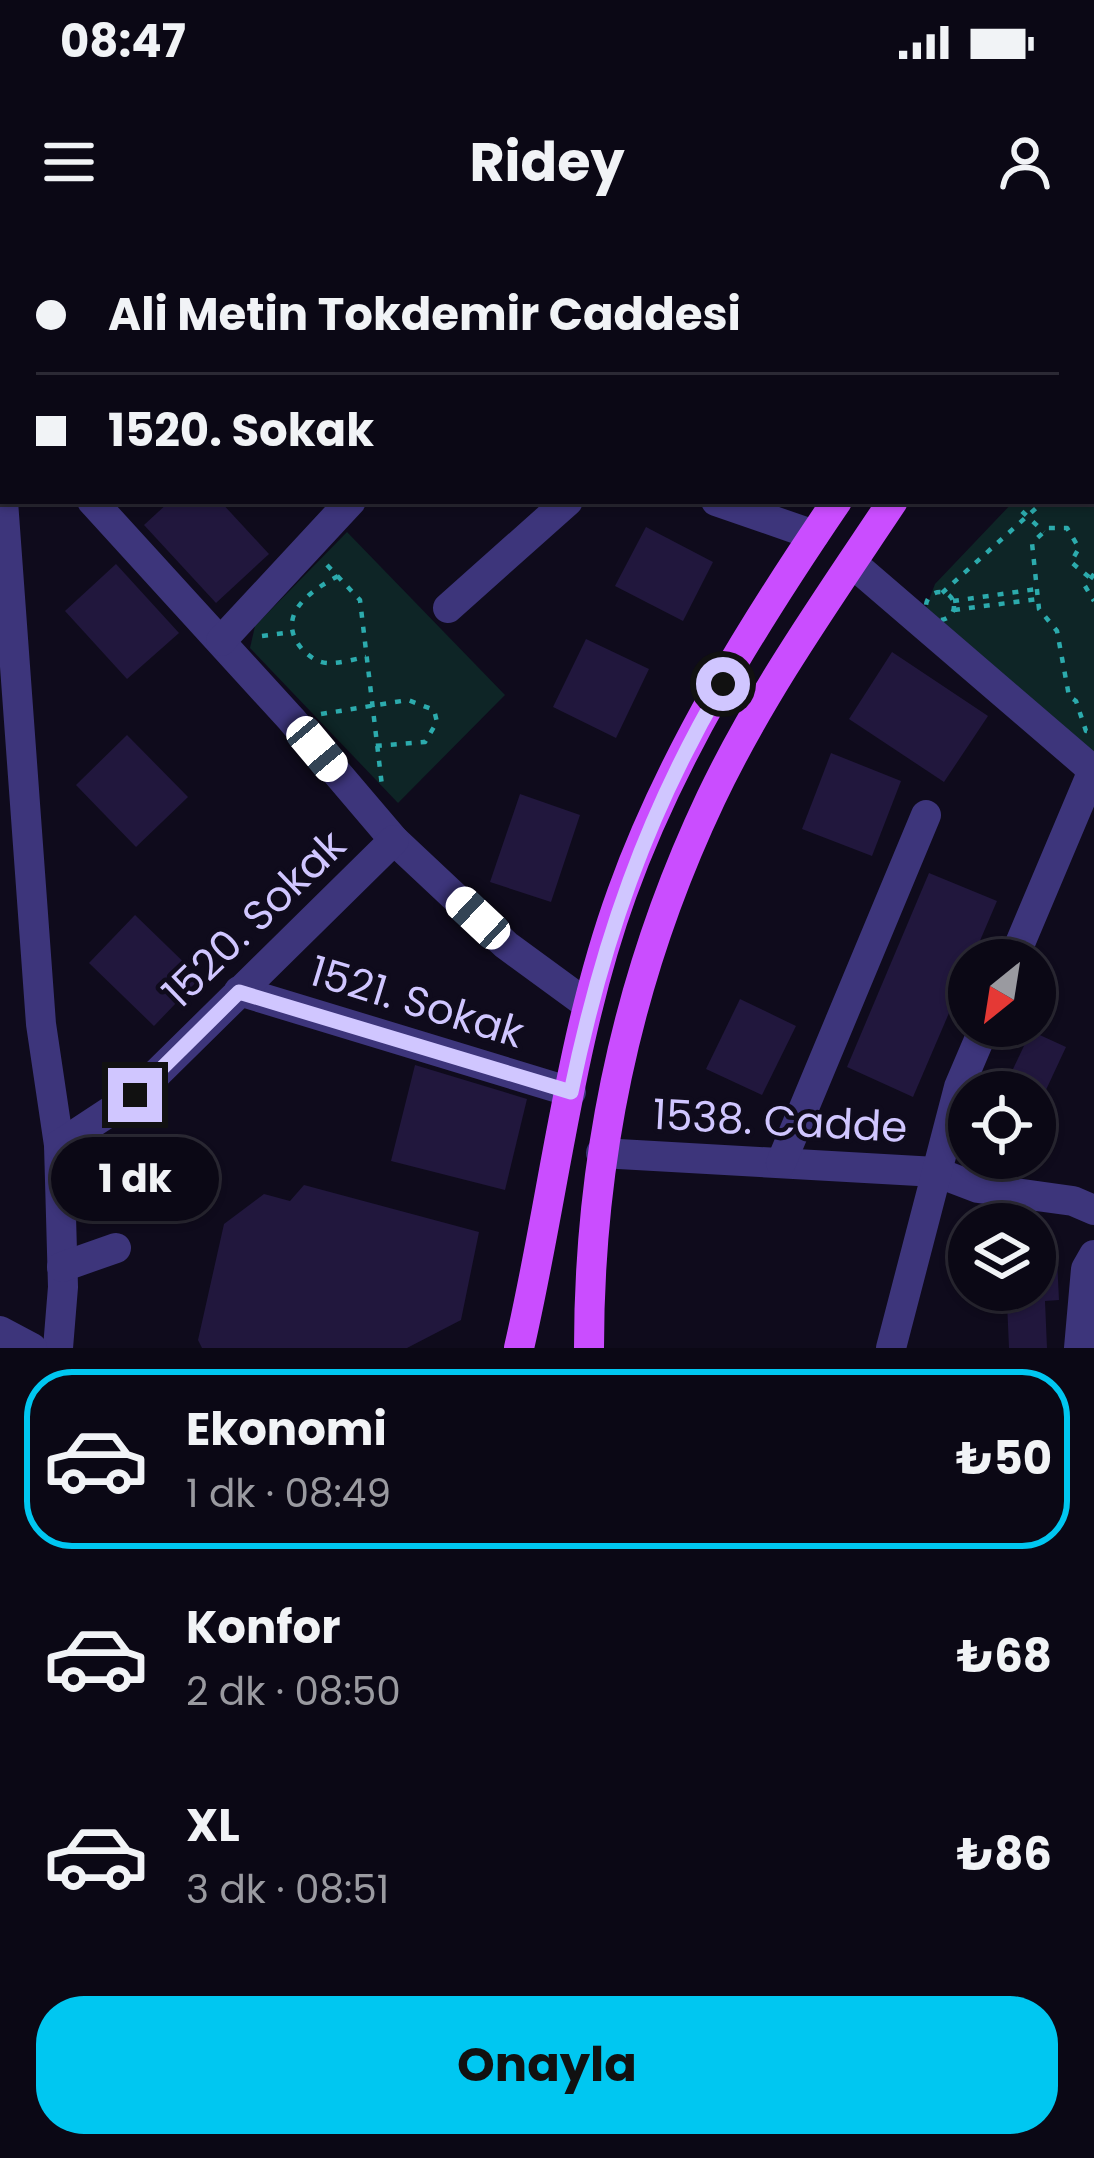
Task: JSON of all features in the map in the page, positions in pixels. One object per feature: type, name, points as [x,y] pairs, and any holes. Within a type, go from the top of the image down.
[{"type":"main road","points":[[519,1348],[588,1005],[622,892],[682,755],[835,504]]},
{"type":"main road","points":[[590,1348],[592,1213],[601,1154],[620,1043],[658,928],[711,797],[788,661],[891,504]]},
{"type":"street","points":[[3,504],[41,1024],[59,1145],[62,1267],[58,1348]]},
{"type":"street","points":[[95,504],[394,840],[506,945],[588,1005]]},
{"type":"street","points":[[221,641],[348,504]]},
{"type":"street","points":[[448,608],[565,504]]},
{"type":"street","points":[[725,504],[814,535]]},
{"type":"street","points":[[852,563],[1087,766],[1091,775],[1021,939]]},
{"type":"street","points":[[782,1163],[926,815]]},
{"type":"street","name":"1520. Sokak","points":[[59,1145],[135,1095],[394,840]]},
{"type":"street","name":"1521. Sokak","points":[[239,992],[571,1092]]},
{"type":"street","points":[[891,1348],[959,1088],[976,1047]]},
{"type":"street","name":"1538. Cadde","points":[[601,1154],[936,1172],[978,1188],[1073,1201],[1094,1210]]},
{"type":"street","points":[[62,1267],[116,1248]]},
{"type":"street","points":[[1078,1348],[1086,1269],[1094,1255]]},
{"type":"street","points":[[0,1331],[32,1348]]},
{"type":"path","points":[[1014,504],[1044,532]]},
{"type":"path","points":[[943,592],[1040,504]]},
{"type":"path","points":[[1094,601],[1085,591],[1091,576],[1071,562],[1079,548],[1075,535],[1057,526],[1044,532],[1032,543],[1039,609],[1057,631],[1069,695],[1082,712],[1086,731],[1094,732]]},
{"type":"path","points":[[311,548],[360,600],[374,746],[394,840]]},
{"type":"path","points":[[338,576],[302,601],[292,616],[292,632],[316,660],[328,663],[366,657]]},
{"type":"path","points":[[953,601],[1037,589]]},
{"type":"path","points":[[954,610],[1038,599]]},
{"type":"path","points":[[291,719],[409,700],[430,705],[437,722],[425,742],[374,746]]},
{"type":"green space","points":[[1011,504],[1094,504],[1094,757],[924,613],[935,584]]},
{"type":"green space","points":[[347,532],[505,695],[398,803],[250,648],[255,626]]},
{"type":"building","points":[[167,504],[223,504],[269,554],[216,603],[144,525]]},
{"type":"building","points":[[646,527],[713,562],[683,621],[615,586]]},
{"type":"building","points":[[116,564],[179,633],[127,679],[65,611]]},
{"type":"building","points":[[586,639],[649,669],[616,738],[553,707]]},
{"type":"building","points":[[892,652],[988,716],[944,782],[849,719]]},
{"type":"building","points":[[127,735],[188,797],[136,847],[76,785]]},
{"type":"building","points":[[831,753],[901,781],[872,856],[802,829]]},
{"type":"building","points":[[520,794],[580,815],[551,902],[490,882]]},
{"type":"building","points":[[929,873],[997,901],[981,939],[948,939],[948,1015],[913,1097],[847,1067]]},
{"type":"building","points":[[135,915],[200,978],[154,1026],[89,963]]},
{"type":"building","points":[[740,999],[796,1026],[762,1095],[706,1069]]},
{"type":"building","points":[[1056,1042],[1066,1047],[1055,1071],[1012,1071],[1023,1047],[1056,1047]]},
{"type":"building","points":[[415,1065],[527,1099],[505,1190],[391,1161]]},
{"type":"building","points":[[304,1185],[479,1232],[461,1320],[407,1348],[202,1348],[198,1340],[224,1224],[264,1194],[290,1201]]},
{"type":"building","points":[[1056,1239],[1059,1300],[1056,1300]]},
{"type":"building","points":[[1007,1311],[1045,1311],[1047,1348],[1009,1348]]},
{"type":"route","points":[[135,1095],[239,992],[571,1092],[590,995],[622,892],[682,755],[723,684]]}]
